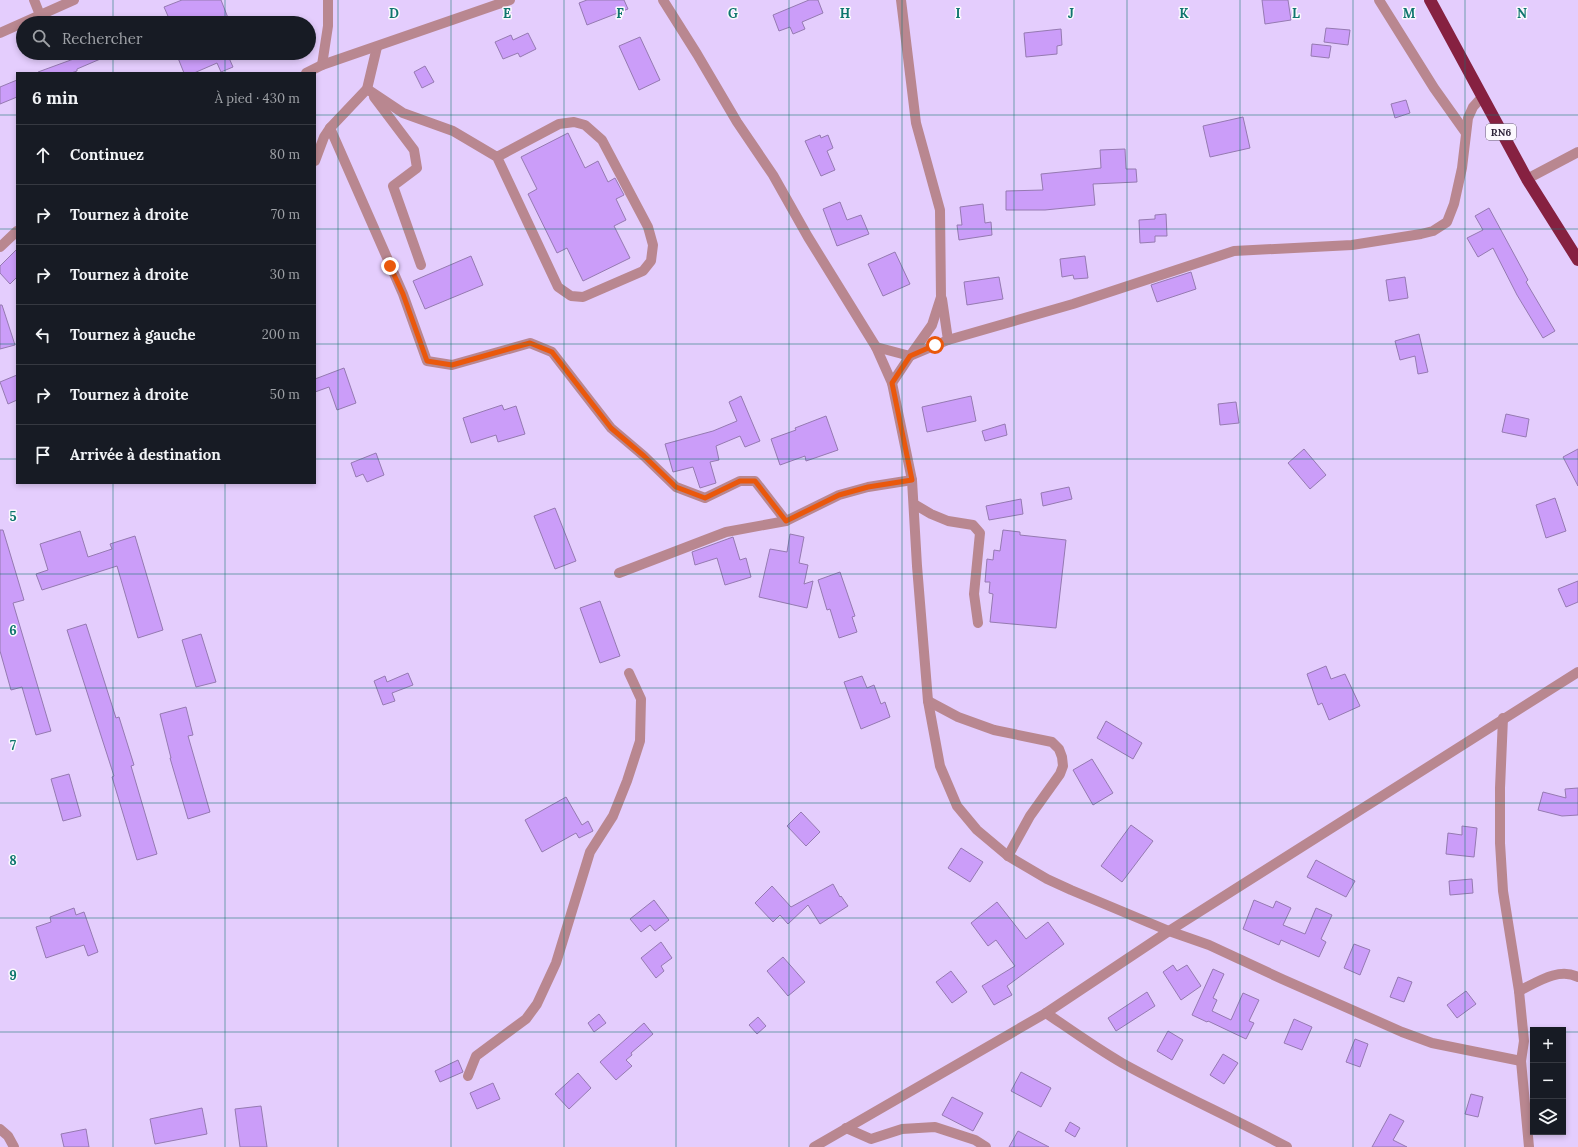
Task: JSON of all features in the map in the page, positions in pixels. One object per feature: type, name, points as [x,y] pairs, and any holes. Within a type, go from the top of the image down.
[{"type":"highway","name":"RN6","points":[[1430,0],[1527,179],[1578,260]]},
{"type":"street","points":[[34,0],[40,15],[74,0]]},
{"type":"street","points":[[322,66],[328,26],[328,0]]},
{"type":"street","points":[[308,72],[510,0]]},
{"type":"street","points":[[663,0],[737,122],[773,175],[808,237],[876,347],[892,383],[912,480],[928,701],[940,766],[957,806],[977,830],[1008,856],[1047,879],[1071,890],[1169,931],[1209,945],[1296,986],[1402,1032],[1432,1043],[1521,1061]]},
{"type":"street","points":[[902,0],[916,123],[940,210],[941,297],[948,340]]},
{"type":"street","points":[[1380,0],[1434,88],[1466,133]]},
{"type":"street","points":[[0,33],[16,26]]},
{"type":"street","points":[[316,158],[324,137],[330,128],[367,89],[377,47]]},
{"type":"street","points":[[367,89],[403,112],[453,131],[497,157],[558,287],[572,296],[583,297],[643,271],[651,261],[653,245],[648,226],[602,140],[585,125],[574,122],[559,124],[497,157]]},
{"type":"street","points":[[367,89],[414,150],[417,168],[392,186],[421,265]]},
{"type":"street","points":[[876,347],[910,356],[948,340],[1073,304],[1234,251],[1352,245],[1433,231],[1446,222],[1454,204],[1462,168],[1468,118],[1473,107],[1482,97]]},
{"type":"street","points":[[330,128],[403,294],[427,361],[452,365],[530,343],[552,352],[611,428],[644,456],[676,487],[705,498],[740,481],[755,481],[786,521]]},
{"type":"street","points":[[1527,179],[1578,152]]},
{"type":"street","points":[[0,247],[16,232]]},
{"type":"street","points":[[892,383],[932,325],[941,297]]},
{"type":"street","points":[[619,573],[726,532],[786,521],[839,495],[868,487],[912,480]]},
{"type":"street","points":[[914,504],[931,514],[948,521],[973,525],[980,533],[974,594],[978,622]]},
{"type":"street","points":[[814,1147],[1046,1013],[1169,931],[1578,672]]},
{"type":"street","points":[[468,1076],[476,1056],[486,1047],[526,1019],[537,1004],[556,963],[590,852],[612,816],[627,781],[640,741],[641,699],[630,673]]},
{"type":"street","points":[[928,701],[958,717],[994,730],[1052,742],[1059,749],[1063,766],[1060,774],[1030,816],[1008,856]]},
{"type":"street","points":[[1504,718],[1500,788],[1500,843],[1503,891],[1519,991],[1524,1041],[1521,1061],[1529,1147]]},
{"type":"street","points":[[1519,991],[1554,974],[1573,974],[1578,977]]},
{"type":"street","points":[[1046,1013],[1085,1040],[1121,1062],[1163,1085],[1287,1147]]},
{"type":"street","points":[[846,1128],[871,1139],[902,1129],[935,1127],[975,1140],[986,1147]]},
{"type":"street","points":[[0,1129],[8,1136],[14,1147]]},
{"type":"building","points":[[182,0],[221,0],[227,16],[168,16],[164,7]]},
{"type":"building","points":[[587,0],[624,0],[628,9],[587,25],[579,3]]},
{"type":"building","points":[[809,0],[818,0],[823,13],[802,22],[805,29],[793,34],[790,27],[779,31],[773,15]]},
{"type":"building","points":[[1262,0],[1288,0],[1291,20],[1265,24]]},
{"type":"building","points":[[1326,28],[1350,30],[1348,45],[1324,42]]},
{"type":"building","points":[[1061,29],[1062,45],[1057,46],[1057,54],[1026,57],[1024,33]]},
{"type":"building","points":[[528,33],[536,49],[520,57],[518,53],[503,59],[495,42],[511,35],[513,40]]},
{"type":"building","points":[[640,37],[660,80],[639,90],[619,46]]},
{"type":"building","points":[[1312,44],[1331,46],[1329,58],[1311,56]]},
{"type":"building","points":[[71,60],[98,60],[77,69],[77,71],[74,72],[38,72]]},
{"type":"building","points":[[179,60],[230,60],[233,67],[221,72],[217,63],[196,72],[184,72]]},
{"type":"building","points":[[425,66],[434,82],[422,88],[414,72]]},
{"type":"building","points":[[16,80],[16,97],[0,104],[0,87]]},
{"type":"building","points":[[1406,100],[1410,113],[1395,118],[1391,104]]},
{"type":"building","points":[[1243,117],[1250,148],[1210,157],[1203,126]]},
{"type":"building","points":[[568,133],[585,168],[598,161],[608,182],[615,178],[624,195],[616,199],[626,220],[614,226],[630,258],[583,281],[567,248],[557,253],[528,194],[537,189],[521,157]]},
{"type":"building","points":[[820,135],[821,138],[828,135],[833,148],[827,151],[835,170],[821,176],[805,141]]},
{"type":"building","points":[[1125,149],[1126,169],[1136,169],[1137,182],[1093,184],[1095,205],[1045,210],[1006,210],[1006,191],[1043,190],[1041,174],[1101,168],[1100,150]]},
{"type":"building","points":[[840,202],[847,220],[861,215],[869,234],[837,246],[823,209]]},
{"type":"building","points":[[983,204],[985,223],[991,222],[992,235],[959,240],[957,225],[962,225],[960,207]]},
{"type":"building","points":[[1489,208],[1528,280],[1526,282],[1555,331],[1543,338],[1517,295],[1493,248],[1478,257],[1467,238],[1483,230],[1475,216]]},
{"type":"building","points":[[1166,214],[1167,236],[1155,236],[1155,242],[1140,243],[1139,220],[1155,219],[1155,215]]},
{"type":"building","points":[[16,250],[16,278],[10,284],[0,273],[0,266]]},
{"type":"building","points":[[895,252],[910,284],[883,296],[868,264]]},
{"type":"building","points":[[471,256],[483,285],[425,309],[413,281]]},
{"type":"building","points":[[1085,256],[1088,278],[1074,279],[1073,275],[1062,277],[1060,259]]},
{"type":"building","points":[[1191,272],[1196,289],[1157,302],[1151,285]]},
{"type":"building","points":[[999,277],[1003,299],[967,305],[964,282]]},
{"type":"building","points":[[1405,277],[1408,298],[1389,301],[1386,280]]},
{"type":"building","points":[[0,305],[2,305],[15,345],[0,349]]},
{"type":"building","points":[[1419,334],[1428,372],[1418,374],[1415,356],[1400,360],[1395,341]]},
{"type":"building","points":[[344,368],[356,403],[337,410],[329,387],[316,392],[316,379]]},
{"type":"building","points":[[16,375],[16,400],[8,404],[0,382]]},
{"type":"building","points":[[741,396],[760,441],[745,447],[740,436],[716,446],[719,460],[710,462],[716,483],[700,488],[693,467],[673,472],[665,444],[713,431],[737,421],[729,402]]},
{"type":"building","points":[[971,396],[976,421],[927,432],[922,407]]},
{"type":"building","points":[[1236,402],[1239,423],[1220,425],[1218,404]]},
{"type":"building","points":[[502,405],[504,410],[516,406],[525,434],[498,442],[496,435],[471,443],[463,418]]},
{"type":"building","points":[[1506,414],[1529,419],[1526,437],[1502,432]]},
{"type":"building","points":[[826,416],[838,450],[806,461],[805,456],[780,465],[771,439],[796,430],[795,428]]},
{"type":"building","points":[[1005,424],[1007,435],[985,441],[982,431]]},
{"type":"building","points":[[1304,449],[1326,475],[1310,489],[1288,463]]},
{"type":"building","points":[[1578,449],[1578,486],[1563,457]]},
{"type":"building","points":[[376,453],[384,475],[367,482],[363,474],[356,477],[351,463]]},
{"type":"building","points":[[1069,487],[1072,499],[1043,506],[1041,493]]},
{"type":"building","points":[[1555,498],[1566,531],[1546,538],[1536,505]]},
{"type":"building","points":[[1021,499],[1023,514],[989,520],[986,506]]},
{"type":"building","points":[[555,508],[576,561],[555,569],[534,516]]},
{"type":"building","points":[[0,530],[3,530],[24,600],[13,603],[51,731],[36,735],[22,687],[11,690],[0,651]]},
{"type":"building","points":[[1003,530],[1020,532],[1020,535],[1066,540],[1056,628],[990,622],[993,594],[989,593],[990,582],[985,582],[987,559],[993,560],[994,550],[1000,551]]},
{"type":"building","points":[[80,531],[88,557],[112,549],[110,544],[135,536],[163,630],[138,638],[117,566],[42,590],[36,574],[48,570],[40,544]]},
{"type":"building","points":[[790,534],[804,537],[799,563],[808,565],[804,584],[813,581],[807,608],[759,597],[770,549],[787,552]]},
{"type":"building","points":[[733,537],[740,560],[746,558],[751,577],[725,585],[717,558],[695,565],[692,552]]},
{"type":"building","points":[[840,572],[855,616],[852,617],[857,632],[839,638],[830,609],[827,610],[818,580]]},
{"type":"building","points":[[1578,581],[1578,602],[1566,607],[1558,589]]},
{"type":"building","points":[[600,601],[620,656],[600,663],[580,608]]},
{"type":"building","points":[[86,624],[116,718],[119,717],[134,765],[131,766],[157,854],[137,860],[112,777],[114,776],[67,630]]},
{"type":"building","points":[[201,634],[216,682],[196,687],[182,640]]},
{"type":"building","points":[[1326,666],[1331,679],[1345,674],[1360,706],[1329,720],[1322,703],[1318,705],[1307,674]]},
{"type":"building","points":[[408,673],[413,685],[392,693],[395,701],[383,705],[374,681],[385,676],[387,682]]},
{"type":"building","points":[[862,676],[867,688],[874,685],[881,704],[885,702],[890,717],[861,729],[844,682]]},
{"type":"building","points":[[186,707],[193,735],[188,736],[210,812],[188,819],[170,758],[160,714]]},
{"type":"building","points":[[1106,721],[1142,743],[1133,759],[1097,738]]},
{"type":"building","points":[[1092,759],[1113,793],[1093,805],[1073,770]]},
{"type":"building","points":[[69,774],[81,816],[63,821],[51,779]]},
{"type":"building","points":[[1578,788],[1578,815],[1562,816],[1538,810],[1543,792],[1566,798],[1565,789]]},
{"type":"building","points":[[566,797],[582,825],[588,821],[593,831],[579,838],[576,833],[542,852],[525,820]]},
{"type":"building","points":[[801,812],[820,832],[806,846],[787,826]]},
{"type":"building","points":[[1131,825],[1153,841],[1122,882],[1101,866]]},
{"type":"building","points":[[1462,826],[1477,828],[1474,857],[1446,854],[1448,833],[1462,835]]},
{"type":"building","points":[[961,848],[983,862],[970,882],[948,868]]},
{"type":"building","points":[[1316,860],[1355,881],[1346,897],[1307,877]]},
{"type":"building","points":[[1472,879],[1473,893],[1450,895],[1449,881]]},
{"type":"building","points":[[833,884],[840,897],[841,896],[848,906],[820,924],[808,905],[788,924],[780,915],[773,922],[755,903],[772,886],[791,907]]},
{"type":"building","points":[[654,900],[669,920],[655,931],[650,925],[641,932],[630,919]]},
{"type":"building","points":[[1254,900],[1273,908],[1276,901],[1291,908],[1283,925],[1305,934],[1316,908],[1332,915],[1321,939],[1326,942],[1319,957],[1281,940],[1279,945],[1243,929]]},
{"type":"building","points":[[997,902],[1026,939],[1048,922],[1064,944],[1007,986],[1012,995],[994,1005],[982,986],[1015,966],[996,940],[988,946],[971,923]]},
{"type":"building","points":[[74,908],[76,915],[84,912],[98,952],[88,956],[84,945],[46,958],[36,927],[51,922],[50,917]]},
{"type":"building","points":[[661,942],[672,958],[661,966],[664,971],[656,978],[641,958]]},
{"type":"building","points":[[1354,944],[1370,950],[1360,975],[1344,968]]},
{"type":"building","points":[[783,957],[805,982],[788,996],[767,971]]},
{"type":"building","points":[[1173,965],[1177,971],[1187,965],[1201,986],[1181,1000],[1163,972]]},
{"type":"building","points":[[1213,969],[1224,974],[1213,998],[1217,1000],[1212,1011],[1231,1020],[1243,993],[1259,1000],[1249,1021],[1254,1023],[1246,1039],[1192,1015]]},
{"type":"building","points":[[951,971],[967,992],[952,1003],[936,982]]},
{"type":"building","points":[[1398,977],[1412,982],[1404,1002],[1390,997]]},
{"type":"building","points":[[1466,991],[1476,1004],[1457,1018],[1447,1005]]},
{"type":"building","points":[[1147,992],[1155,1006],[1116,1031],[1108,1018]]},
{"type":"building","points":[[599,1014],[606,1023],[594,1032],[588,1023]]},
{"type":"building","points":[[758,1017],[766,1026],[757,1034],[749,1025]]},
{"type":"building","points":[[1294,1019],[1312,1027],[1302,1050],[1284,1043]]},
{"type":"building","points":[[644,1023],[653,1034],[631,1053],[632,1055],[626,1060],[632,1066],[616,1080],[600,1062]]},
{"type":"building","points":[[1168,1031],[1183,1040],[1172,1060],[1157,1051]]},
{"type":"building","points":[[1355,1039],[1368,1044],[1360,1067],[1346,1062]]},
{"type":"building","points":[[1223,1054],[1238,1063],[1224,1084],[1210,1075]]},
{"type":"building","points":[[458,1060],[463,1072],[440,1082],[435,1071]]},
{"type":"building","points":[[1021,1072],[1051,1088],[1041,1107],[1011,1091]]},
{"type":"building","points":[[578,1073],[591,1088],[569,1109],[555,1094]]},
{"type":"building","points":[[493,1083],[500,1099],[477,1109],[470,1093]]},
{"type":"building","points":[[1471,1094],[1483,1097],[1478,1117],[1465,1114]]},
{"type":"building","points":[[952,1097],[983,1113],[973,1131],[942,1115]]},
{"type":"building","points":[[261,1106],[267,1147],[240,1147],[235,1109]]},
{"type":"building","points":[[202,1108],[207,1134],[155,1144],[150,1119]]},
{"type":"building","points":[[1390,1114],[1404,1121],[1393,1140],[1407,1147],[1372,1147]]},
{"type":"building","points":[[1070,1122],[1080,1128],[1075,1137],[1065,1131]]},
{"type":"building","points":[[86,1129],[89,1147],[64,1147],[61,1134]]},
{"type":"building","points":[[1018,1131],[1049,1147],[1009,1147]]},
{"type":"route","points":[[390,266],[403,294],[427,361],[452,365],[530,343],[552,352],[611,428],[644,456],[676,487],[705,498],[740,481],[755,481],[786,521],[839,495],[868,487],[912,480],[892,383],[910,356],[935,345]]}]
